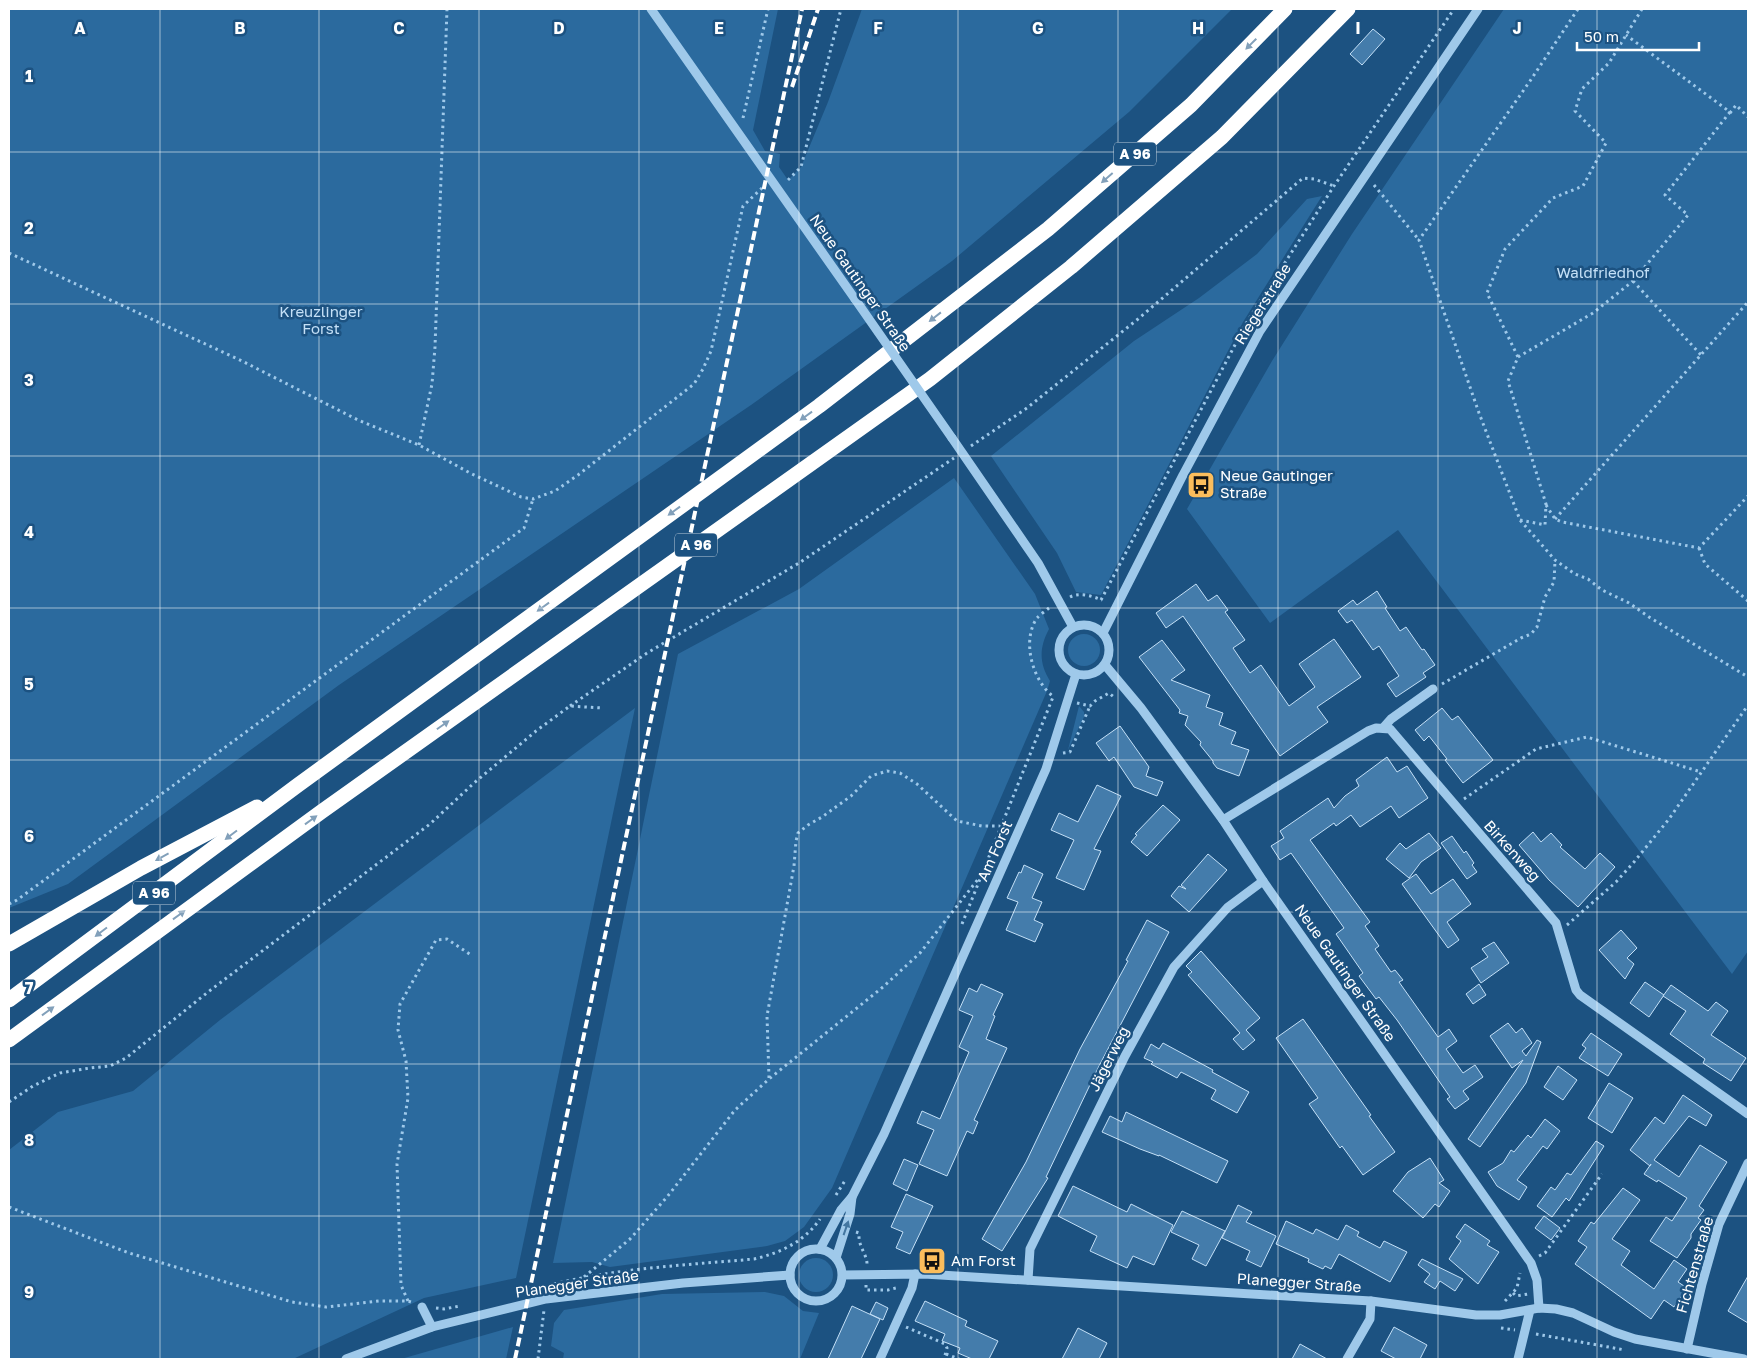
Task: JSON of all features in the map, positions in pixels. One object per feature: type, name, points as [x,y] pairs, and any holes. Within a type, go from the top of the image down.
[{"type":"highway","name":"A 96","points":[[9,1000],[298,785],[819,406],[1048,229],[1191,105],[1286,9]]},
{"type":"highway","name":"A 96","points":[[9,1040],[321,812],[930,379],[1071,267],[1222,137],[1348,9]]},
{"type":"highway","points":[[9,944],[158,859],[298,785]]},
{"type":"street","name":"Neue Gautinger Straße","points":[[651,9],[1038,563],[1073,627]]},
{"type":"street","name":"Riegerstraße","points":[[1103,633],[1183,475],[1260,330],[1478,9]]},
{"type":"street","points":[[1089,625],[1103,633],[1108,640],[1110,649],[1104,665],[1099,671],[1092,674],[1076,674],[1063,664],[1059,656],[1059,648],[1061,639],[1066,632],[1073,627],[1089,625]]},
{"type":"street","name":"Neue Gautinger Straße","points":[[1104,665],[1138,704],[1223,820],[1263,881],[1530,1262],[1537,1280],[1535,1309],[1525,1332],[1518,1359]]},
{"type":"street","name":"Am Forst","points":[[820,1249],[841,1210],[852,1197],[884,1134],[1052,754],[1076,674]]},
{"type":"street","points":[[1223,820],[1368,731],[1383,728],[1390,719],[1433,689]]},
{"type":"street","name":"Birkenweg","points":[[1383,728],[1390,730],[1397,736],[1556,923],[1576,990],[1580,995],[1748,1114]]},
{"type":"street","name":"Jägerweg","points":[[1028,1280],[1030,1249],[1125,1056],[1174,967],[1228,907],[1263,881]]},
{"type":"street","name":"Fichtenstraße","points":[[1687,1349],[1700,1291],[1719,1224],[1748,1163]]},
{"type":"street","name":"Am Forst","points":[[836,1258],[850,1214],[852,1197]]},
{"type":"street","points":[[820,1249],[826,1250],[836,1258],[843,1274],[839,1288],[834,1295],[826,1300],[817,1302],[801,1297],[795,1291],[790,1276],[791,1267],[795,1259],[801,1254],[808,1250],[820,1249]]},
{"type":"street","name":"Planegger Straße","points":[[843,1274],[915,1274],[1371,1301],[1476,1314],[1500,1315],[1535,1309],[1556,1309],[1573,1313],[1614,1332],[1635,1339],[1687,1349],[1703,1356],[1744,1359]]},
{"type":"street","points":[[880,1359],[912,1288],[915,1274]]},
{"type":"street","name":"Planegger Straße","points":[[346,1359],[432,1327],[546,1299],[683,1283],[790,1276]]},
{"type":"street","points":[[1347,1359],[1370,1319],[1371,1301]]},
{"type":"street","points":[[422,1307],[432,1327]]},
{"type":"path","points":[[418,445],[432,384],[435,347],[446,9]]},
{"type":"path","points":[[738,134],[768,9]]},
{"type":"path","points":[[788,180],[801,167],[841,9]]},
{"type":"path","points":[[1419,240],[1525,89],[1578,9]]},
{"type":"path","points":[[1518,357],[1487,293],[1505,249],[1553,198],[1583,186],[1606,143],[1575,111],[1582,89],[1609,63],[1642,9]]},
{"type":"path","points":[[1626,35],[1730,112],[1665,195]]},
{"type":"path","points":[[1665,195],[1736,105],[1748,117]]},
{"type":"path","points":[[1365,174],[1419,240],[1479,413],[1520,520],[1555,560],[1575,574],[1588,579],[1602,590],[1629,603],[1748,677]]},
{"type":"path","points":[[9,1102],[33,1086],[60,1073],[110,1066],[126,1058],[208,992],[430,824],[481,777],[570,706],[647,653],[799,563],[1027,408],[1116,337],[1303,178],[1314,179],[1334,186]]},
{"type":"path","points":[[9,253],[242,361],[358,420],[418,445],[507,491],[521,497],[533,499],[555,491],[578,475],[694,384],[711,351],[743,206],[758,190],[771,182]]},
{"type":"path","points":[[1665,195],[1688,215],[1633,281],[1593,313],[1518,357],[1508,381],[1546,504],[1555,519],[1562,522],[1699,548]]},
{"type":"path","points":[[1633,281],[1701,355]]},
{"type":"path","points":[[1555,519],[1748,302]]},
{"type":"path","points":[[1699,548],[1748,496]]},
{"type":"path","points":[[9,904],[524,528],[533,499]]},
{"type":"path","points":[[1520,520],[1545,525],[1546,504]]},
{"type":"path","points":[[1699,548],[1705,564],[1748,601]]},
{"type":"path","points":[[1433,689],[1520,638],[1531,634],[1537,627],[1546,597],[1554,582],[1555,560]]},
{"type":"path","points":[[1090,706],[1053,697],[1044,688],[1031,660],[1030,637],[1037,618],[1048,608],[1075,595],[1094,596],[1117,608]]},
{"type":"path","points":[[1052,754],[1070,752],[1090,706],[1095,701],[1109,693],[1128,709],[1138,704]]},
{"type":"path","points":[[961,926],[1053,697]]},
{"type":"path","points":[[1560,932],[1616,882],[1634,862],[1669,819],[1748,704]]},
{"type":"path","points":[[570,706],[602,708]]},
{"type":"path","points":[[1454,805],[1536,749],[1587,737],[1701,772]]},
{"type":"path","points":[[769,1078],[767,1016],[793,875],[798,834],[808,824],[822,817],[851,796],[871,776],[887,771],[900,773],[917,784],[957,821],[982,826],[1002,826]]},
{"type":"path","points":[[584,1277],[630,1239],[667,1198],[736,1110],[769,1078],[883,987],[920,953],[982,875]]},
{"type":"path","points":[[408,1301],[401,1285],[397,1164],[408,1098],[406,1061],[398,1030],[400,1004],[436,940],[447,939],[471,954]]},
{"type":"path","points":[[834,1197],[849,1173]]},
{"type":"path","points":[[1530,1262],[1545,1253],[1602,1174]]},
{"type":"path","points":[[9,1207],[129,1253],[292,1302],[326,1307],[379,1301],[408,1301],[422,1307],[444,1309],[462,1305]]},
{"type":"path","points":[[553,1284],[584,1277],[754,1259],[770,1255],[786,1249],[799,1241],[816,1226],[824,1213]]},
{"type":"path","points":[[846,1229],[859,1233],[860,1246],[867,1259],[866,1286]]},
{"type":"path","points":[[1502,1302],[1515,1294],[1520,1279],[1520,1270]]},
{"type":"path","points":[[538,1359],[546,1299]]},
{"type":"path","points":[[902,1325],[945,1344],[947,1348],[944,1359]]},
{"type":"path","points":[[1495,1327],[1628,1351]]},
{"type":"path","points":[[946,1354],[959,1359]]},
{"type":"green space","name":"Kreuzlinger Forst","points":[[9,9],[778,9],[753,130],[765,151],[780,154],[779,167],[788,180],[801,167],[828,102],[862,9],[1232,9],[1129,112],[952,261],[751,405],[339,685],[68,884],[9,908]]},
{"type":"green space","name":"Waldfriedhof","points":[[1504,9],[1748,9],[1748,951],[1732,974],[1398,530],[1270,623],[1187,509],[1272,361],[1352,234]]},
{"type":"green space","points":[[1322,196],[1243,322],[1101,595],[1076,592],[1057,553],[991,456],[1134,341],[1199,298],[1257,254],[1307,199]]},
{"type":"green space","points":[[954,478],[1035,594],[1049,629],[1043,643],[1042,662],[1050,681],[832,1188],[804,1227],[785,1241],[767,1246],[610,1267],[592,1262],[553,1263],[678,654],[799,589]]},
{"type":"green space","points":[[1084,634],[1096,638],[1100,650],[1096,662],[1084,666],[1072,662],[1068,650],[1072,638]]},
{"type":"green space","points":[[1079,706],[1084,712],[1084,717],[1068,750]]},
{"type":"green space","points":[[635,708],[516,1278],[424,1298],[293,1359],[9,1359],[9,1150],[58,1112],[133,1091],[220,1020]]},
{"type":"green space","points":[[816,1258],[828,1263],[833,1275],[828,1287],[816,1292],[804,1287],[799,1275],[804,1263]]},
{"type":"green space","points":[[765,1292],[784,1296],[803,1311],[819,1313],[800,1359],[563,1359],[564,1353],[551,1346],[554,1323],[564,1310],[662,1294]]},
{"type":"green space","points":[[513,1327],[506,1359],[401,1359]]},
{"type":"building","points":[[1373,29],[1385,39],[1362,65],[1350,54]]},
{"type":"building","points":[[1196,584],[1208,601],[1217,595],[1228,610],[1225,612],[1245,640],[1233,648],[1250,673],[1261,665],[1289,706],[1315,687],[1299,664],[1334,639],[1361,677],[1317,707],[1328,722],[1280,756],[1183,616],[1166,628],[1156,613]]},
{"type":"building","points":[[1377,591],[1387,607],[1385,608],[1400,631],[1406,627],[1435,665],[1423,673],[1426,677],[1396,697],[1387,684],[1399,676],[1379,646],[1373,650],[1352,620],[1347,623],[1338,611],[1353,600],[1357,605]]},
{"type":"building","points":[[1162,640],[1185,670],[1171,680],[1210,695],[1206,707],[1223,713],[1219,725],[1236,732],[1231,744],[1249,750],[1239,776],[1217,768],[1200,745],[1201,742],[1185,725],[1188,716],[1179,713],[1180,710],[1139,657]]},
{"type":"building","points":[[1442,708],[1452,720],[1458,716],[1493,760],[1463,783],[1429,736],[1424,741],[1415,730]]},
{"type":"building","points":[[1120,726],[1149,767],[1146,776],[1163,782],[1157,796],[1134,787],[1114,757],[1109,761],[1096,743]]},
{"type":"building","points":[[1387,757],[1397,772],[1407,766],[1428,798],[1399,818],[1391,806],[1360,827],[1351,815],[1336,826],[1334,823],[1310,840],[1370,922],[1365,926],[1379,946],[1375,949],[1391,972],[1395,970],[1403,980],[1399,982],[1438,1037],[1449,1029],[1457,1041],[1446,1049],[1463,1073],[1475,1065],[1483,1077],[1463,1091],[1469,1099],[1455,1109],[1447,1099],[1450,1097],[1397,1020],[1379,997],[1376,999],[1359,976],[1363,973],[1336,934],[1344,928],[1291,853],[1280,860],[1271,846],[1284,838],[1280,831],[1328,798],[1334,808],[1345,796],[1359,786],[1356,780]]},
{"type":"building","points":[[1097,785],[1121,796],[1094,849],[1101,851],[1084,890],[1056,878],[1074,840],[1051,830],[1059,813],[1078,822]]},
{"type":"building","points":[[1163,805],[1180,820],[1147,856],[1131,842],[1137,835],[1135,834]]},
{"type":"building","points":[[1533,832],[1541,842],[1551,833],[1562,845],[1560,847],[1585,869],[1600,853],[1615,867],[1578,907],[1549,880],[1519,845]]},
{"type":"building","points":[[1429,833],[1441,848],[1421,862],[1409,878],[1386,859],[1400,843],[1406,849]]},
{"type":"building","points":[[1452,836],[1474,863],[1472,865],[1477,872],[1467,879],[1441,843]]},
{"type":"building","points":[[1208,854],[1227,870],[1189,912],[1171,896],[1179,886],[1186,889],[1181,885]]},
{"type":"building","points":[[1024,865],[1043,874],[1032,898],[1042,902],[1034,920],[1043,924],[1035,942],[1006,930],[1018,902],[1007,898]]},
{"type":"building","points":[[1416,874],[1431,894],[1453,879],[1471,904],[1447,922],[1459,940],[1448,948],[1402,884]]},
{"type":"building","points":[[1147,920],[1169,932],[1099,1066],[1046,1177],[1048,1178],[1002,1251],[982,1239],[1026,1162],[1080,1049],[1128,961],[1126,960]]},
{"type":"building","points":[[1621,930],[1637,948],[1627,958],[1634,964],[1625,979],[1599,950]]},
{"type":"building","points":[[1494,942],[1509,963],[1481,983],[1471,968],[1488,957],[1482,949]]},
{"type":"building","points":[[1201,951],[1260,1018],[1246,1030],[1255,1040],[1243,1050],[1233,1039],[1240,1033],[1188,975],[1192,972],[1186,966]]},
{"type":"building","points":[[1645,982],[1664,995],[1649,1017],[1630,1003]]},
{"type":"building","points":[[981,984],[1003,994],[993,1015],[995,1016],[986,1039],[1007,1048],[974,1120],[978,1122],[973,1134],[967,1131],[947,1176],[919,1164],[934,1130],[917,1123],[922,1111],[940,1119],[969,1052],[959,1047],[973,1016],[959,1010],[969,988],[977,992]]},
{"type":"building","points":[[1479,984],[1486,995],[1473,1004],[1466,994]]},
{"type":"building","points":[[1671,985],[1708,1011],[1716,1002],[1728,1011],[1711,1035],[1746,1058],[1731,1081],[1703,1063],[1705,1059],[1670,1034],[1686,1011],[1663,996]]},
{"type":"building","points":[[1303,1019],[1395,1152],[1363,1175],[1342,1146],[1340,1148],[1309,1104],[1318,1098],[1276,1038]]},
{"type":"building","points":[[1508,1023],[1516,1033],[1522,1028],[1532,1043],[1522,1051],[1526,1056],[1537,1040],[1541,1042],[1526,1083],[1480,1147],[1468,1139],[1523,1060],[1512,1068],[1490,1036]]},
{"type":"building","points":[[1591,1033],[1622,1054],[1608,1076],[1579,1058],[1586,1048],[1582,1045]]},
{"type":"building","points":[[1163,1043],[1249,1092],[1237,1113],[1211,1099],[1216,1090],[1181,1072],[1177,1078],[1151,1064],[1153,1062],[1144,1058],[1151,1044],[1159,1049]]},
{"type":"building","points":[[1558,1066],[1577,1080],[1563,1100],[1544,1087]]},
{"type":"building","points":[[1609,1083],[1633,1098],[1612,1133],[1588,1118]]},
{"type":"building","points":[[1683,1095],[1712,1115],[1706,1126],[1689,1116],[1654,1160],[1679,1177],[1700,1145],[1727,1162],[1699,1206],[1704,1210],[1698,1218],[1701,1220],[1677,1258],[1650,1241],[1666,1217],[1672,1221],[1687,1198],[1658,1180],[1657,1182],[1644,1174],[1650,1166],[1630,1150],[1655,1117],[1664,1124]]},
{"type":"building","points":[[1126,1112],[1228,1161],[1217,1183],[1159,1155],[1140,1149],[1102,1132],[1110,1116],[1122,1122]]},
{"type":"building","points":[[1545,1119],[1560,1131],[1547,1149],[1543,1146],[1517,1180],[1527,1187],[1519,1200],[1497,1186],[1488,1172],[1503,1163],[1511,1150],[1514,1152],[1528,1135],[1531,1138]]},
{"type":"building","points":[[1596,1141],[1604,1146],[1569,1201],[1566,1198],[1552,1217],[1537,1206],[1551,1187],[1555,1190],[1567,1173],[1571,1175]]},
{"type":"building","points":[[1430,1158],[1444,1180],[1439,1183],[1450,1191],[1439,1207],[1435,1204],[1423,1218],[1393,1191],[1408,1172]]},
{"type":"building","points":[[904,1159],[918,1165],[907,1191],[893,1184]]},
{"type":"building","points":[[1073,1186],[1127,1212],[1131,1204],[1173,1225],[1154,1265],[1133,1256],[1127,1268],[1090,1251],[1097,1236],[1058,1216]]},
{"type":"building","points":[[1623,1188],[1640,1200],[1612,1239],[1630,1251],[1621,1265],[1654,1289],[1674,1260],[1687,1269],[1678,1282],[1687,1288],[1674,1307],[1664,1300],[1651,1319],[1575,1264],[1587,1247],[1578,1241],[1591,1222],[1594,1224]]},
{"type":"building","points":[[906,1194],[933,1206],[910,1254],[896,1248],[903,1232],[891,1227]]},
{"type":"building","points":[[1238,1205],[1252,1212],[1246,1222],[1276,1236],[1261,1267],[1246,1260],[1250,1251],[1222,1238]]},
{"type":"building","points":[[1182,1211],[1225,1231],[1206,1266],[1192,1259],[1199,1245],[1171,1232]]},
{"type":"building","points":[[1544,1216],[1560,1228],[1551,1240],[1535,1228]]},
{"type":"building","points":[[1286,1221],[1313,1234],[1316,1229],[1338,1240],[1346,1225],[1359,1232],[1357,1236],[1380,1248],[1384,1241],[1407,1252],[1390,1282],[1339,1254],[1331,1269],[1325,1266],[1323,1269],[1308,1262],[1309,1259],[1276,1244]]},
{"type":"building","points":[[1465,1224],[1490,1241],[1487,1245],[1499,1252],[1478,1284],[1449,1259],[1461,1241],[1456,1237]]},
{"type":"building","points":[[1422,1259],[1463,1279],[1455,1291],[1440,1281],[1435,1289],[1424,1282],[1430,1274],[1418,1265]]},
{"type":"building","points":[[1748,1276],[1748,1323],[1728,1311]]},
{"type":"building","points":[[925,1301],[967,1321],[965,1326],[998,1341],[989,1359],[972,1359],[958,1353],[960,1348],[942,1341],[945,1334],[915,1321]]},
{"type":"building","points":[[876,1302],[888,1308],[883,1320],[870,1314]]},
{"type":"building","points":[[852,1306],[880,1319],[861,1359],[828,1359]]},
{"type":"building","points":[[1394,1327],[1427,1345],[1420,1359],[1396,1359],[1381,1351]]},
{"type":"building","points":[[1078,1328],[1107,1343],[1099,1359],[1062,1359]]},
{"type":"building","points":[[1300,1344],[1327,1359],[1292,1359]]},
{"type":"railway","points":[[515,1359],[802,9]]},
{"type":"railway","points":[[792,87],[818,9]]},
{"type":"place","name":"Neue Gautinger Straße","points":[[1201,485]]},
{"type":"place","name":"Am Forst","points":[[932,1261]]}]
